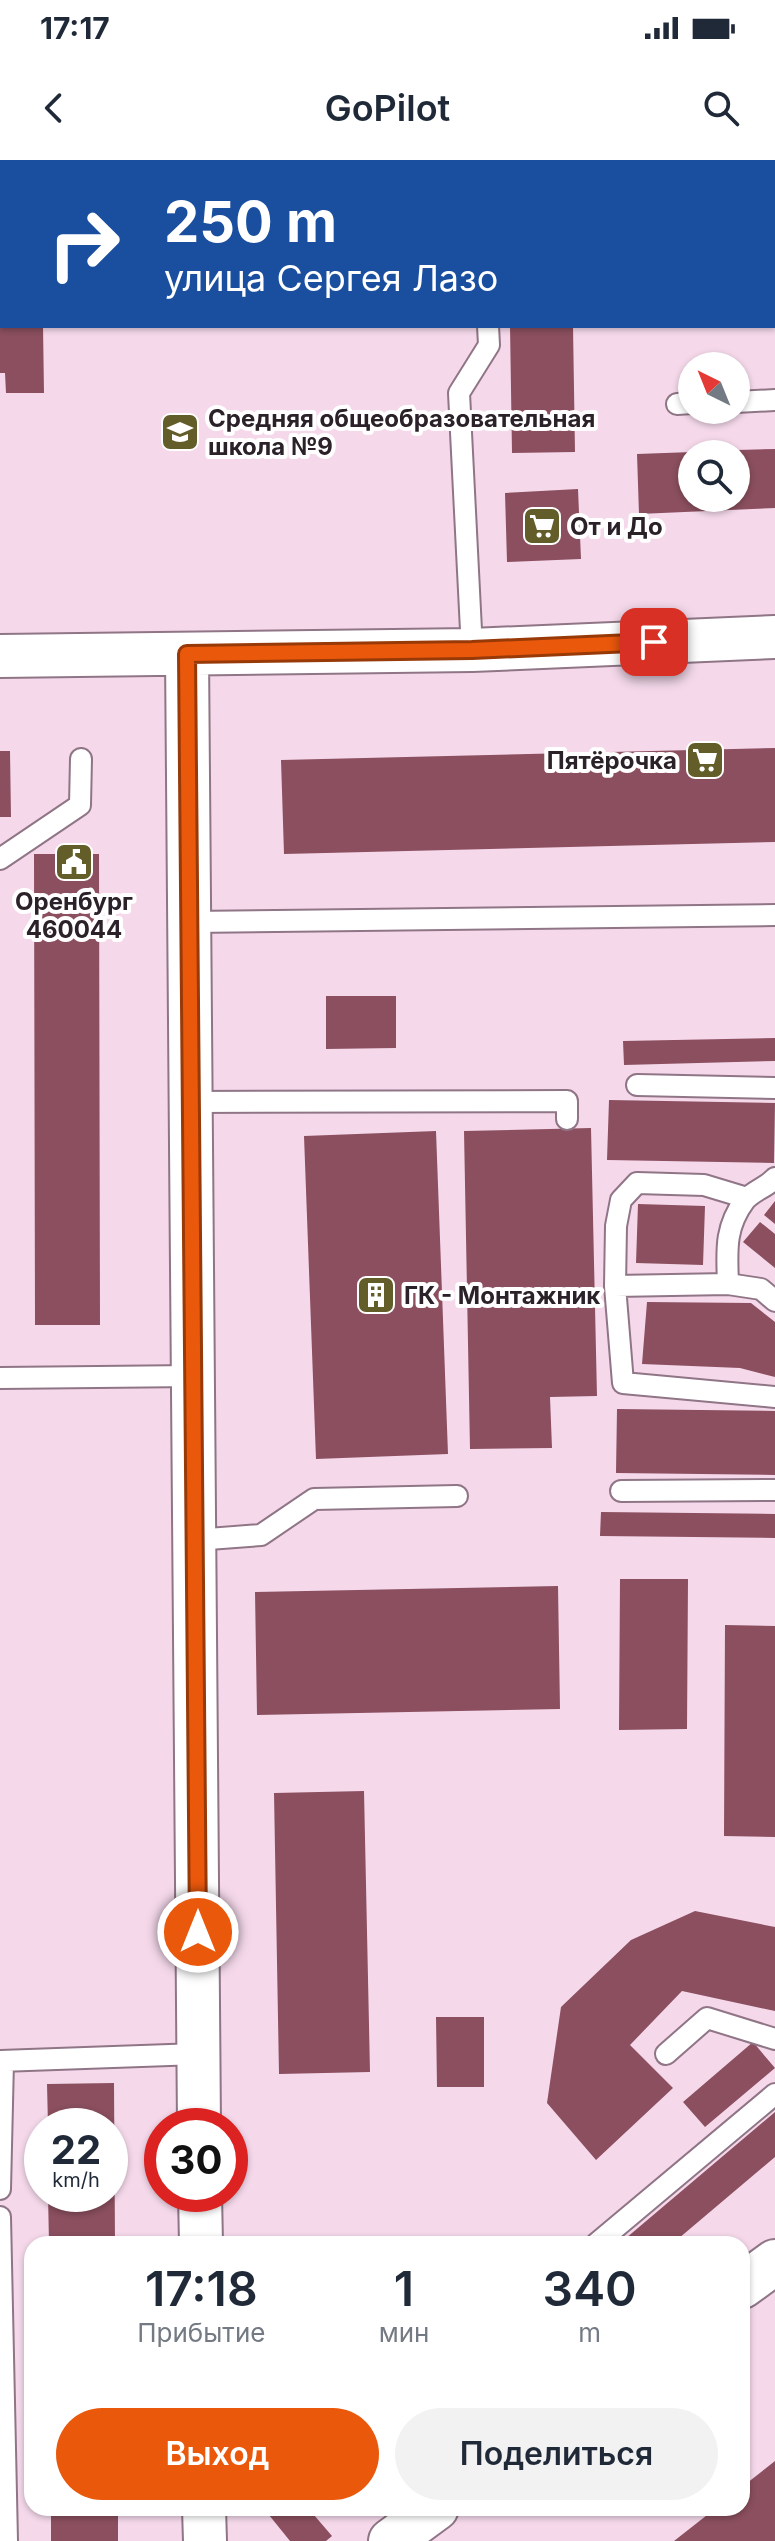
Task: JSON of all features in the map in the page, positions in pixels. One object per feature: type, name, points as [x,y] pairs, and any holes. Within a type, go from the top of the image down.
[{"type":"main road","points":[[750,2280],[775,2262]]},
{"type":"main road","points":[[391,2541],[425,2516]]},
{"type":"street","points":[[0,656],[472,650],[775,637]]},
{"type":"street","points":[[187,654],[199,2108]]},
{"type":"street","points":[[200,2212],[201,2236]]},
{"type":"street","points":[[204,2516],[205,2541]]},
{"type":"lane","points":[[472,650],[459,393],[489,345],[488,328]]},
{"type":"lane","points":[[750,401],[775,400]]},
{"type":"lane","points":[[0,859],[80,805],[81,759]]},
{"type":"lane","points":[[190,922],[775,915]]},
{"type":"lane","points":[[637,1085],[775,1088]]},
{"type":"lane","points":[[191,1102],[567,1101],[567,1119]]},
{"type":"lane","points":[[728,1284],[727,1238],[747,1198],[775,1178]]},
{"type":"lane","points":[[747,1198],[704,1185],[637,1183],[621,1200],[616,1226],[615,1286],[623,1383],[775,1397]]},
{"type":"lane","points":[[615,1286],[728,1284],[761,1289],[775,1301]]},
{"type":"lane","points":[[0,1378],[194,1376]]},
{"type":"lane","points":[[621,1491],[775,1490]]},
{"type":"lane","points":[[195,1540],[261,1535],[314,1499],[457,1496]]},
{"type":"lane","points":[[666,2054],[707,2018],[775,2039]]},
{"type":"lane","points":[[0,2189],[2,2061],[198,2054]]},
{"type":"lane","points":[[606,2236],[775,2094]]},
{"type":"lane","points":[[0,2217],[7,2541]]},
{"type":"building","points":[[0,328],[43,328],[44,393],[6,393],[5,373],[0,373]]},
{"type":"building","points":[[510,328],[573,328],[575,452],[512,453]]},
{"type":"building","points":[[775,449],[775,508],[750,509],[750,450]]},
{"type":"building","points":[[678,453],[678,512],[684,512],[639,514],[637,454]]},
{"type":"building","name":"От и До","points":[[578,489],[581,559],[507,562],[505,493]]},
{"type":"building","points":[[775,748],[775,842],[284,854],[281,760]]},
{"type":"building","points":[[0,751],[10,751],[11,817],[0,817]]},
{"type":"building","points":[[34,854],[99,854],[100,1325],[35,1325]]},
{"type":"building","points":[[326,996],[396,996],[396,1048],[326,1049]]},
{"type":"building","points":[[775,1038],[775,1061],[624,1065],[623,1041]]},
{"type":"building","points":[[609,1100],[775,1103],[774,1163],[607,1160]]},
{"type":"building","points":[[591,1128],[597,1396],[550,1397],[552,1448],[470,1449],[464,1131]]},
{"type":"building","name":"ГК - Монтажник","points":[[436,1131],[448,1454],[316,1459],[304,1136]]},
{"type":"building","points":[[775,1201],[775,1224],[764,1215]]},
{"type":"building","points":[[638,1204],[705,1206],[703,1265],[636,1263]]},
{"type":"building","points":[[760,1222],[775,1234],[775,1268],[743,1242]]},
{"type":"building","points":[[647,1302],[751,1303],[775,1322],[775,1377],[740,1368],[642,1364]]},
{"type":"building","points":[[617,1409],[775,1411],[775,1475],[616,1473]]},
{"type":"building","points":[[601,1512],[775,1514],[775,1538],[600,1536]]},
{"type":"building","points":[[620,1579],[688,1579],[687,1729],[619,1730]]},
{"type":"building","points":[[558,1586],[560,1709],[257,1715],[255,1592]]},
{"type":"building","points":[[725,1625],[775,1626],[775,1837],[724,1836]]},
{"type":"building","points":[[364,1791],[370,2072],[279,2074],[274,1793]]},
{"type":"building","points":[[695,1911],[775,1927],[775,2011],[682,1991],[630,2045],[673,2088],[596,2160],[547,2103],[561,2007],[631,1940]]},
{"type":"building","points":[[436,2017],[484,2017],[484,2087],[437,2087]]},
{"type":"building","points":[[753,2042],[775,2068],[705,2127],[683,2102]]},
{"type":"building","points":[[114,2083],[114,2108],[48,2108],[47,2084]]},
{"type":"building","points":[[775,2112],[775,2157],[681,2236],[628,2236]]},
{"type":"building","points":[[48,2212],[115,2212],[115,2236],[49,2236]]},
{"type":"building","points":[[775,2461],[775,2541],[674,2541],[706,2516],[750,2516],[750,2481]]},
{"type":"building","points":[[51,2516],[118,2516],[118,2541],[51,2541]]},
{"type":"building","points":[[270,2516],[315,2516],[332,2536],[326,2541],[290,2541]]},
{"type":"place","name":"Средняя общеобразовательная школа №9","points":[[180,432]]},
{"type":"place","name":"От и До","points":[[542,526]]},
{"type":"place","name":"Пятёрочка","points":[[705,760]]},
{"type":"place","name":"Оренбург 460044","points":[[74,862]]},
{"type":"place","name":"ГК - Монтажник","points":[[376,1295]]},
{"type":"route","points":[[198,1932],[187,654],[472,650],[654,642]]}]
